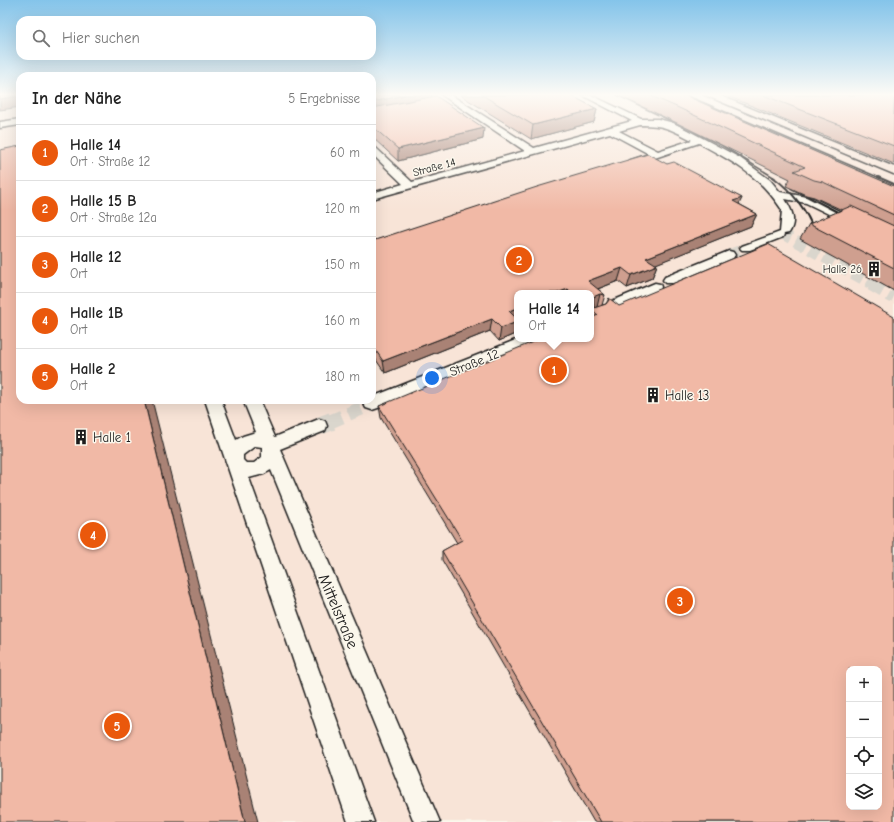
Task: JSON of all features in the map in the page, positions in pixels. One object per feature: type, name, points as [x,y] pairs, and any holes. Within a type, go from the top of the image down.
[{"type":"street","points":[[505,133],[533,152]]},
{"type":"street","name":"Straße 14","points":[[376,195],[599,133]]},
{"type":"street","points":[[617,133],[656,154]]},
{"type":"street","points":[[687,133],[737,160],[766,182],[787,210],[787,225],[782,233],[746,248]]},
{"type":"street","points":[[619,166],[700,140]]},
{"type":"street","points":[[376,153],[410,186]]},
{"type":"street","points":[[777,195],[809,200],[866,228]]},
{"type":"street","points":[[669,280],[729,254]]},
{"type":"street","points":[[614,305],[655,287]]},
{"type":"street","name":"Straße 12","points":[[376,399],[524,342]]},
{"type":"street","points":[[214,404],[361,822]]},
{"type":"street","name":"Mittelstraße","points":[[253,404],[427,822]]},
{"type":"street","points":[[270,446],[319,426]]},
{"type":"street","points":[[262,439],[267,441],[270,446],[271,459],[266,465],[259,469],[251,471],[241,470],[234,461],[234,454],[237,449],[249,440],[262,439]]},
{"type":"shaded area","points":[[0,133],[16,133],[16,404],[376,404],[376,133],[894,133],[894,822],[0,822]]},
{"type":"building","points":[[380,133],[462,133],[398,149]]},
{"type":"building","points":[[733,133],[773,133],[894,186],[894,215],[823,182],[814,180],[794,171],[805,167]]},
{"type":"building","points":[[862,133],[894,133],[894,146]]},
{"type":"building","points":[[16,147],[16,404],[145,404],[245,822],[0,822],[0,150]]},
{"type":"building","points":[[648,154],[667,164],[674,162],[742,198],[733,201],[757,214],[646,258],[657,265],[631,275],[622,268],[588,281],[605,295],[600,294],[594,297],[594,290],[514,290],[514,309],[509,311],[514,316],[514,323],[501,328],[492,319],[383,361],[376,351],[376,240],[537,187]]},
{"type":"building","points":[[851,206],[894,226],[894,268],[809,224]]},
{"type":"building","points":[[768,244],[894,317],[894,822],[601,822],[442,551],[462,540],[379,406],[533,342],[594,342],[594,317],[598,315],[594,312],[594,308],[606,304],[609,298],[619,306]]},
{"type":"tunnel","points":[[781,233],[873,285]]},
{"type":"tunnel","points":[[729,255],[746,248]]},
{"type":"tunnel","points":[[871,284],[894,297]]},
{"type":"tunnel","points":[[329,422],[372,404]]},
{"type":"tunnel","points":[[319,426],[332,421]]},
{"type":"railway","points":[[697,133],[721,145],[775,178]]},
{"type":"railway","points":[[776,133],[880,178]]},
{"type":"railway","points":[[795,133],[894,175]]},
{"type":"railway","points":[[814,133],[894,166]]},
{"type":"railway","points":[[773,177],[793,195],[808,217],[815,233]]},
{"type":"railway","points":[[878,177],[894,184]]},
{"type":"railway","points":[[791,188],[847,217]]},
{"type":"place","name":"Halle 15 B","points":[[519,260]]},
{"type":"place","name":"Halle 26","points":[[874,269]]},
{"type":"place","name":"Halle 14","points":[[554,370]]},
{"type":"place","name":"Halle 13","points":[[653,395]]},
{"type":"place","name":"Halle 1","points":[[81,437]]},
{"type":"place","name":"Halle 1B","points":[[93,535]]},
{"type":"place","name":"Halle 12","points":[[680,601]]},
{"type":"place","name":"Halle 2","points":[[117,726]]}]
